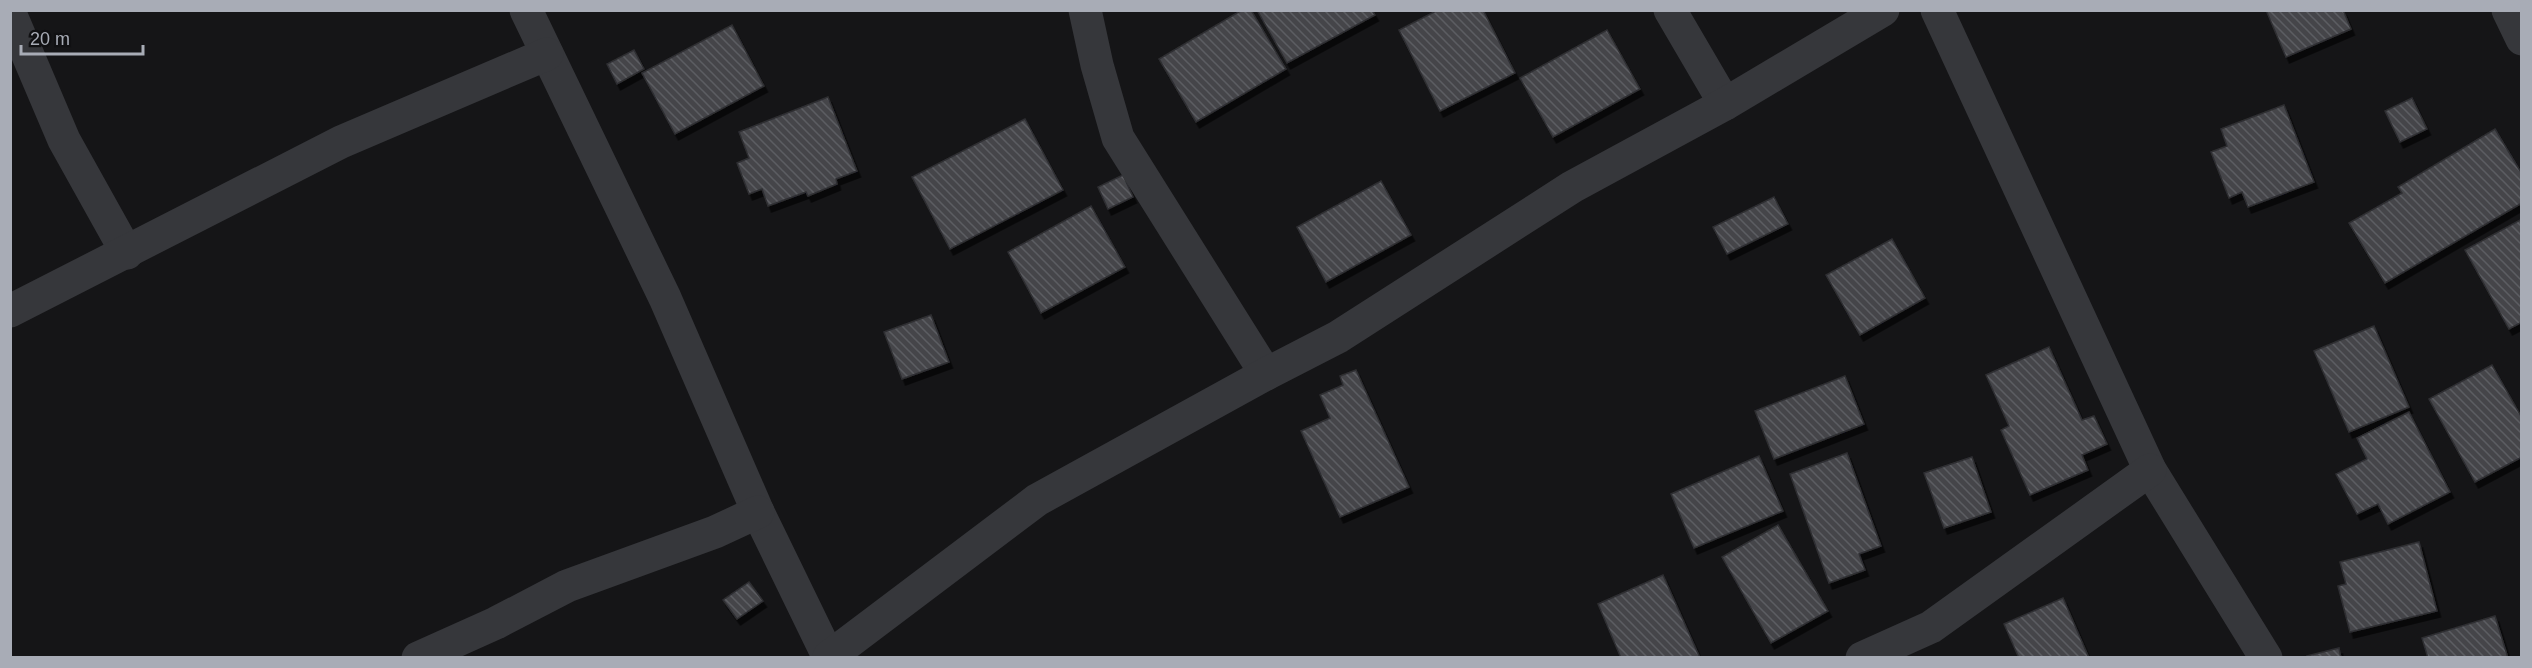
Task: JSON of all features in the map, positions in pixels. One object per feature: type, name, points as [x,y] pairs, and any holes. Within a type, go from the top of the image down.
[{"type":"street","points":[[526,10],[664,298],[758,512],[829,657],[1036,500],[1338,337],[1572,188],[1725,105],[1883,10]]},
{"type":"street","points":[[1085,10],[1096,65],[1118,138],[1266,374]]},
{"type":"street","points":[[1670,10],[1725,105]]},
{"type":"street","points":[[1937,10],[2150,470],[2266,657]]},
{"type":"street","points":[[2508,10],[2522,39]]},
{"type":"street","points":[[10,13],[64,140],[128,253]]},
{"type":"street","points":[[10,311],[128,253],[341,142],[547,54]]},
{"type":"street","points":[[1862,657],[1931,627],[2150,470]]},
{"type":"street","points":[[418,657],[496,623],[567,586],[715,532],[758,512]]},
{"type":"building","points":[[1242,10],[1251,10],[1286,69],[1196,122],[1159,59]]},
{"type":"building","points":[[1257,10],[1372,10],[1375,15],[1287,63]]},
{"type":"building","points":[[1438,10],[1483,10],[1515,73],[1440,111],[1399,30]]},
{"type":"building","points":[[2266,10],[2343,10],[2351,29],[2286,57]]},
{"type":"building","points":[[732,25],[764,86],[675,134],[642,73]]},
{"type":"building","points":[[1607,30],[1640,89],[1553,137],[1520,78]]},
{"type":"building","points":[[634,50],[644,69],[617,84],[607,64]]},
{"type":"building","points":[[828,97],[857,171],[836,179],[837,184],[808,196],[806,192],[768,206],[762,189],[749,194],[737,163],[749,158],[739,132]]},
{"type":"building","points":[[2412,98],[2427,129],[2400,142],[2385,111]]},
{"type":"building","points":[[2284,105],[2314,182],[2248,207],[2242,192],[2229,198],[2211,152],[2227,146],[2221,129]]},
{"type":"building","points":[[1025,119],[1063,190],[950,249],[912,177]]},
{"type":"building","points":[[2495,129],[2522,174],[2522,203],[2385,283],[2349,223],[2402,193],[2398,187]]},
{"type":"building","points":[[1123,175],[1133,197],[1108,209],[1098,187]]},
{"type":"building","points":[[1381,181],[1411,235],[1326,282],[1297,227]]},
{"type":"building","points":[[1774,197],[1788,224],[1727,254],[1713,227]]},
{"type":"building","points":[[1091,206],[1125,267],[1041,313],[1008,252]]},
{"type":"building","points":[[2522,219],[2522,322],[2509,329],[2465,250]]},
{"type":"building","points":[[1892,239],[1925,298],[1860,335],[1826,275]]},
{"type":"building","points":[[931,315],[949,362],[902,379],[884,332]]},
{"type":"building","points":[[2374,326],[2409,407],[2349,432],[2314,351]]},
{"type":"building","points":[[2049,347],[2082,420],[2094,416],[2107,444],[2082,455],[2088,470],[2030,495],[2001,430],[2009,426],[1986,375]]},
{"type":"building","points":[[2492,365],[2522,418],[2522,457],[2475,482],[2429,399]]},
{"type":"building","points":[[1356,370],[1409,487],[1340,517],[1301,431],[1330,418],[1320,395],[1343,385],[1340,376]]},
{"type":"building","points":[[1845,376],[1864,424],[1774,459],[1755,411]]},
{"type":"building","points":[[2409,412],[2450,492],[2388,524],[2378,504],[2357,514],[2336,474],[2367,459],[2357,438]]},
{"type":"building","points":[[1847,453],[1881,546],[1859,554],[1865,570],[1829,583],[1790,474]]},
{"type":"building","points":[[1759,456],[1783,511],[1694,548],[1671,494]]},
{"type":"building","points":[[1972,457],[1991,512],[1944,528],[1924,473]]},
{"type":"building","points":[[1778,525],[1828,611],[1771,643],[1722,557]]},
{"type":"building","points":[[2419,542],[2437,611],[2350,632],[2338,586],[2346,584],[2340,562]]},
{"type":"building","points":[[1663,575],[1700,658],[1621,658],[1598,604]]},
{"type":"building","points":[[749,582],[763,601],[737,619],[723,600]]},
{"type":"building","points":[[2063,598],[2089,658],[2019,658],[2004,624]]},
{"type":"building","points":[[2495,616],[2508,658],[2428,658],[2422,638]]},
{"type":"building","points":[[2339,648],[2341,658],[2308,658],[2307,656]]}]
